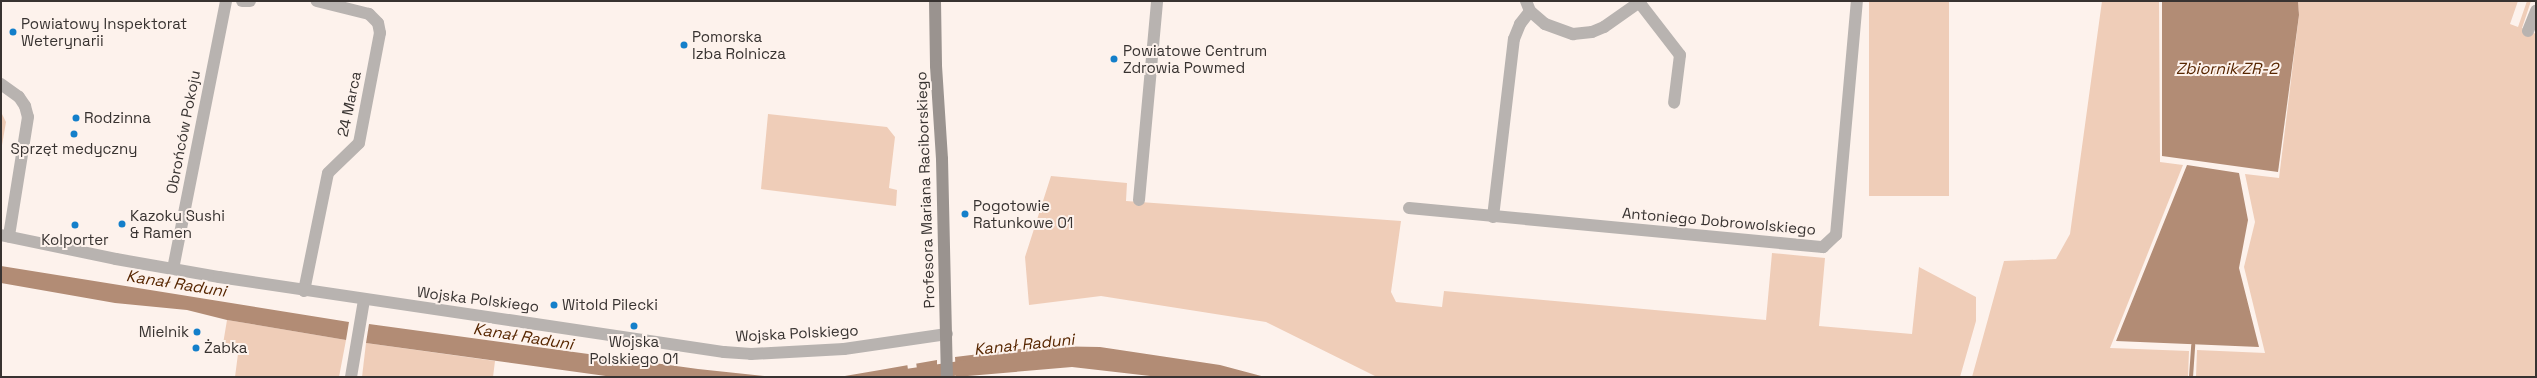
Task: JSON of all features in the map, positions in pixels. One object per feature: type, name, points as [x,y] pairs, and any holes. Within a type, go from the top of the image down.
[{"type":"main road","name":"Profesora Mariana Raciborskiego","points":[[935,1],[947,334],[947,377]]},
{"type":"street","name":"Obrońców Pokoju","points":[[172,269],[226,1]]},
{"type":"street","points":[[242,1],[250,1]]},
{"type":"street","name":"24 Marca","points":[[304,291],[330,168],[356,149],[359,143],[380,29],[378,23],[369,14],[355,9],[317,1]]},
{"type":"street","points":[[1139,200],[1157,1]]},
{"type":"street","name":"Antoniego Dobrowolskiego","points":[[1409,208],[1823,247],[1836,235],[1857,1]]},
{"type":"street","points":[[1492,217],[1514,39],[1528,6],[1553,28],[1573,34],[1582,34],[1604,27],[1640,2],[1680,55],[1674,103]]},
{"type":"street","points":[[2528,31],[2536,11]]},
{"type":"street","name":"Wojska Polskiego","points":[[1,84],[19,97],[25,106],[28,117],[5,235],[172,269],[304,291],[751,354],[844,349],[947,334]]},
{"type":"street","points":[[351,377],[364,300]]},
{"type":"shaded area","points":[[1869,1],[1949,1],[1949,196],[1869,196]]},
{"type":"shaded area","points":[[2102,1],[2159,1],[2160,162],[2183,165],[2110,348],[2189,351],[2188,377],[1972,377],[2004,261],[2056,259],[2070,234]]},
{"type":"shaded area","points":[[2298,1],[2518,1],[2510,24],[2518,27],[2527,1],[2531,1],[2522,28],[2536,34],[2536,377],[2196,377],[2197,350],[2265,353],[2244,267],[2255,222],[2245,174],[2279,178],[2299,15]]},
{"type":"shaded area","points":[[1,112],[6,122],[1,151]]},
{"type":"shaded area","points":[[768,114],[887,127],[895,137],[889,188],[897,190],[896,206],[761,189]]},
{"type":"shaded area","points":[[1051,176],[1127,183],[1126,201],[1401,221],[1391,292],[1396,302],[1442,307],[1444,291],[1766,320],[1772,253],[1825,258],[1819,326],[1912,334],[1919,267],[1976,297],[1976,321],[1960,377],[1377,377],[1266,322],[1101,296],[1029,305],[1025,257]]},
{"type":"shaded area","points":[[227,320],[346,340],[339,377],[235,377],[239,346],[223,344]]},
{"type":"shaded area","points":[[366,343],[495,361],[493,377],[362,377]]},
{"type":"water","name":"Zbiornik ZR-2","points":[[2162,1],[2298,1],[2299,15],[2278,172],[2162,156]]},
{"type":"water","points":[[2187,165],[2239,173],[2248,220],[2239,268],[2259,347],[2116,341]]},
{"type":"water","points":[[1,266],[349,322],[346,340],[227,320],[187,310],[115,303],[1,283]]},
{"type":"water","points":[[369,324],[698,369],[773,377],[613,377],[366,343]]},
{"type":"water","points":[[1044,346],[1100,347],[1220,365],[1265,377],[1159,377],[1072,367],[956,377],[955,357]]},
{"type":"water","points":[[937,360],[937,377],[839,377],[880,370]]},
{"type":"pier","points":[[916,362],[918,377],[909,377],[907,363]]},
{"type":"waterway","points":[[2191,377],[2193,345]]},
{"type":"waterway","name":"Kanał Raduni","points":[[900,377],[974,366]]},
{"type":"place","name":"Powiatowy Inspektorat Weterynarii","points":[[13,32]]},
{"type":"place","name":"Pomorska Izba Rolnicza","points":[[684,45]]},
{"type":"place","name":"Powiatowe Centrum Zdrowia Powmed","points":[[1114,59]]},
{"type":"place","name":"Rodzinna","points":[[76,118]]},
{"type":"place","name":"Sprzęt medyczny","points":[[74,134]]},
{"type":"place","name":"Pogotowie Ratunkowe 01","points":[[965,214]]},
{"type":"place","name":"Kazoku Sushi & Ramen","points":[[122,224]]},
{"type":"place","name":"Kolporter","points":[[75,225]]},
{"type":"place","name":"Witold Pilecki","points":[[554,305]]},
{"type":"place","name":"Wojska Polskiego 01","points":[[634,326]]},
{"type":"place","name":"Mielnik","points":[[197,332]]},
{"type":"place","name":"Żabka","points":[[196,348]]}]
